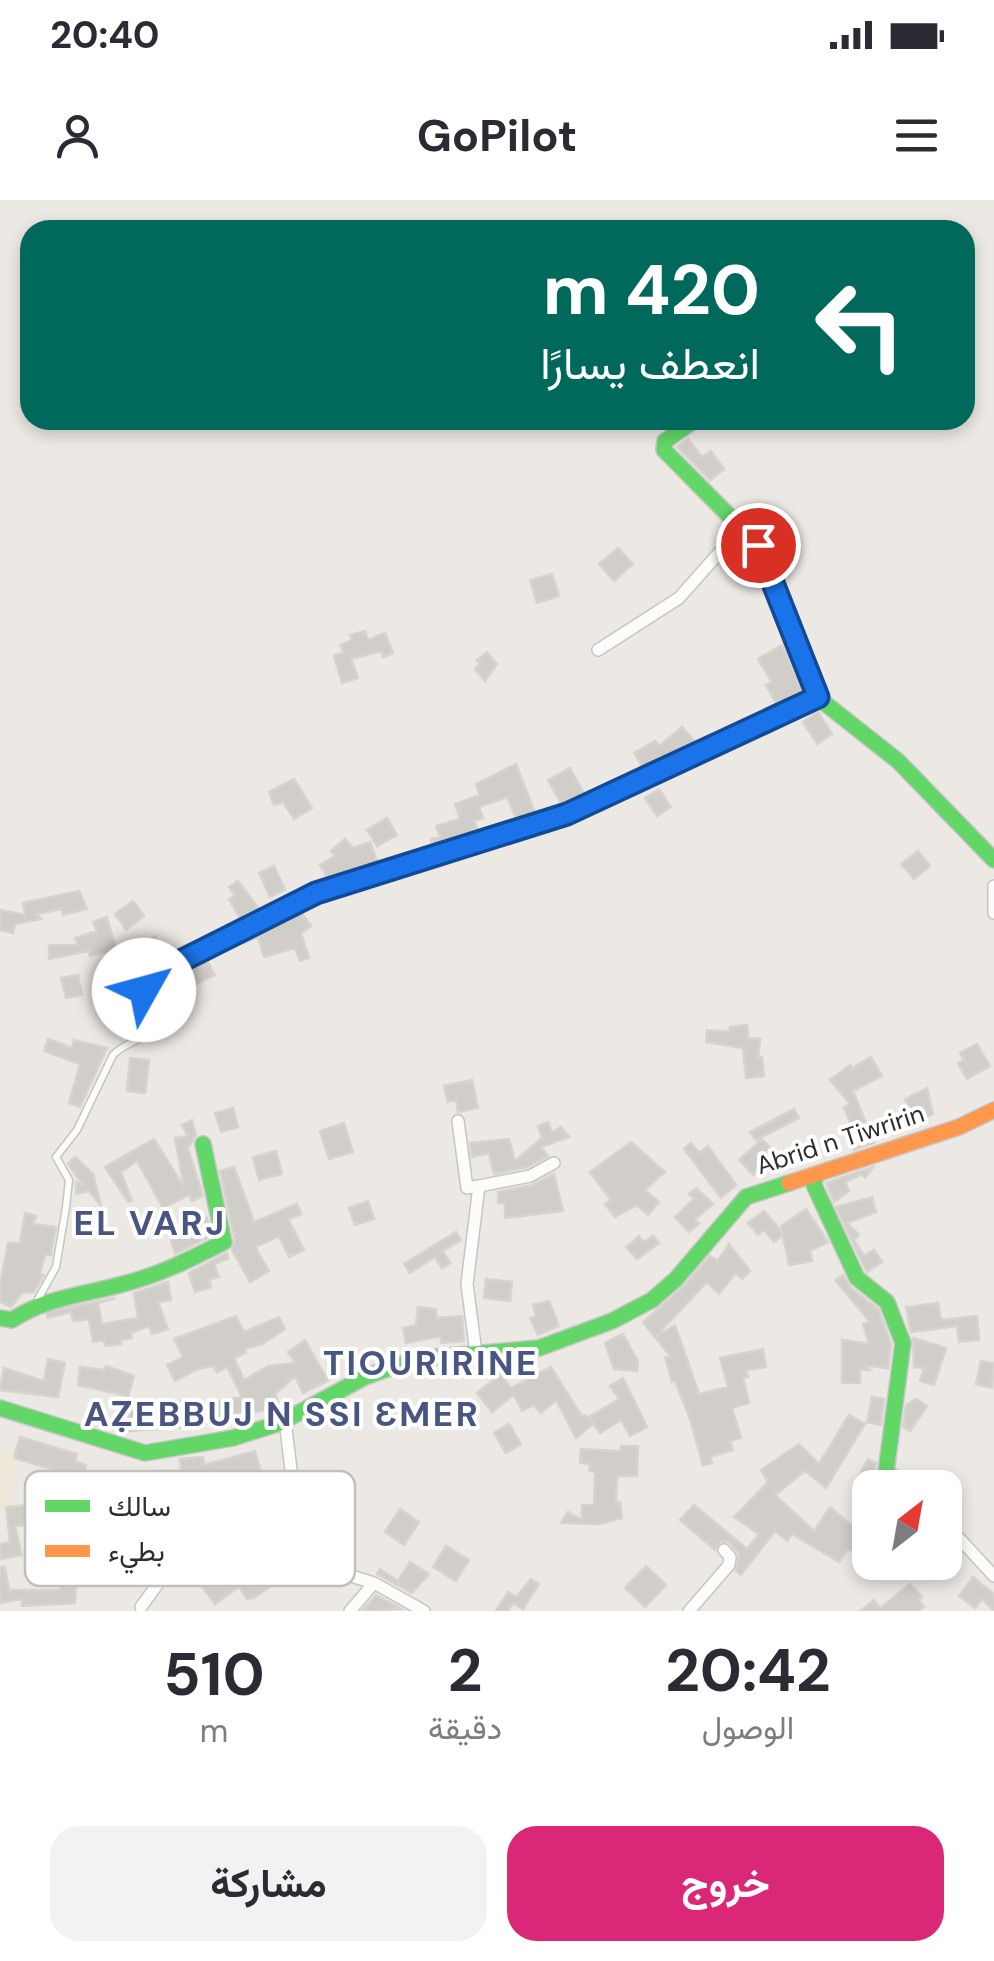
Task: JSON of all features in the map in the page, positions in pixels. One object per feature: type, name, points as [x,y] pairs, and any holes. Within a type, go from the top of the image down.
[{"type":"street","points":[[680,430],[665,441],[664,450],[758,545],[818,697],[898,761],[984,845],[994,860]]},
{"type":"street","points":[[598,650],[679,598],[742,528]]},
{"type":"street","points":[[994,886],[994,913]]},
{"type":"street","name":"Abrid n Tiwririn","points":[[0,1408],[145,1454],[234,1438],[285,1420],[365,1377],[415,1359],[539,1348],[612,1321],[652,1300],[676,1279],[746,1197],[959,1127],[994,1110]]},
{"type":"street","points":[[458,1121],[467,1188],[530,1176],[554,1163]]},
{"type":"street","points":[[0,1318],[12,1320],[39,1302],[125,1284],[175,1268],[224,1242],[203,1144]]},
{"type":"street","points":[[815,1176],[814,1186],[857,1278],[887,1302],[903,1343],[886,1470]]},
{"type":"street","points":[[476,1353],[468,1284],[479,1186]]},
{"type":"street","points":[[285,1420],[294,1471]]},
{"type":"street","points":[[962,1542],[994,1576]]},
{"type":"street","points":[[689,1611],[729,1565],[730,1557],[724,1550]]},
{"type":"street","points":[[355,1577],[374,1583],[424,1611]]},
{"type":"street","points":[[350,1611],[374,1583]]},
{"type":"street","points":[[142,1607],[157,1586]]},
{"type":"lane","points":[[26,1314],[56,1267],[69,1180],[56,1157],[77,1130],[113,1055],[120,1048],[139,1044],[157,1024],[144,990],[147,978],[316,893],[567,814],[818,697]]},
{"type":"shaded area","points":[[0,1452],[15,1454],[10,1511],[0,1510]]},
{"type":"building","points":[[688,439],[702,457],[711,451],[724,469],[710,480],[677,447]]},
{"type":"building","points":[[618,548],[633,564],[614,581],[599,564]]},
{"type":"building","points":[[552,574],[559,596],[537,603],[530,580]]},
{"type":"building","points":[[365,631],[368,640],[385,633],[393,653],[383,657],[381,651],[351,659],[358,678],[342,683],[334,656],[344,652],[340,645],[352,640],[350,635]]},
{"type":"building","points":[[782,645],[804,694],[776,704],[766,685],[772,682],[758,659]]},
{"type":"building","points":[[487,652],[497,664],[485,681],[475,669],[480,664],[477,660]]},
{"type":"building","points":[[818,712],[832,734],[817,744],[803,722]]},
{"type":"building","points":[[682,727],[695,742],[644,770],[634,753],[655,741],[659,746]]},
{"type":"building","points":[[516,764],[535,813],[517,820],[507,797],[479,807],[483,818],[474,821],[477,828],[434,849],[431,839],[440,837],[436,826],[460,819],[455,804],[480,795],[476,784]]},
{"type":"building","points":[[570,768],[584,793],[562,805],[548,780]]},
{"type":"building","points":[[294,779],[312,808],[294,819],[283,802],[274,805],[269,792]]},
{"type":"building","points":[[659,789],[671,807],[657,816],[645,798]]},
{"type":"building","points":[[387,818],[397,835],[377,846],[367,830]]},
{"type":"building","points":[[345,839],[353,848],[370,842],[379,866],[330,881],[320,865],[335,856],[331,851]]},
{"type":"building","points":[[918,851],[930,866],[914,879],[901,864]]},
{"type":"building","points":[[274,866],[285,890],[270,897],[259,873]]},
{"type":"building","points":[[238,881],[262,913],[242,922],[229,899],[235,896],[229,887]]},
{"type":"building","points":[[79,891],[87,909],[63,915],[62,909],[37,914],[41,919],[15,924],[13,933],[0,930],[0,910],[25,915],[23,903]]},
{"type":"building","points":[[133,901],[144,916],[126,930],[115,914]]},
{"type":"building","points":[[299,909],[311,926],[301,933],[309,958],[300,961],[295,948],[264,957],[258,937],[244,943],[242,938]]},
{"type":"building","points":[[107,917],[116,949],[90,956],[89,951],[49,959],[49,945],[78,945],[75,938],[97,931],[93,922]]},
{"type":"building","points":[[155,937],[164,953],[147,963],[138,946]]},
{"type":"building","points":[[205,957],[215,975],[169,997],[160,980]]},
{"type":"building","points":[[114,968],[117,989],[101,991],[98,971]]},
{"type":"building","points":[[78,975],[82,995],[66,998],[61,978]]},
{"type":"building","points":[[747,1025],[748,1038],[760,1039],[758,1058],[762,1057],[764,1076],[746,1078],[743,1048],[706,1042],[707,1030],[730,1032],[730,1027]]},
{"type":"building","points":[[48,1039],[72,1048],[74,1040],[107,1048],[80,1107],[69,1103],[80,1064],[44,1051]]},
{"type":"building","points":[[977,1044],[990,1066],[967,1079],[958,1063],[964,1060],[960,1053]]},
{"type":"building","points":[[871,1057],[882,1076],[853,1091],[874,1143],[854,1150],[849,1138],[855,1135],[844,1107],[850,1104],[830,1080],[850,1065],[852,1068]]},
{"type":"building","points":[[130,1058],[149,1060],[145,1093],[127,1091]]},
{"type":"building","points":[[472,1080],[478,1108],[458,1112],[456,1100],[448,1102],[444,1086]]},
{"type":"building","points":[[927,1088],[933,1114],[917,1122],[905,1099]]},
{"type":"building","points":[[233,1108],[238,1127],[221,1132],[215,1113]]},
{"type":"building","points":[[794,1109],[799,1118],[756,1140],[750,1132]]},
{"type":"building","points":[[192,1120],[196,1135],[188,1148],[203,1196],[192,1201],[189,1195],[163,1208],[137,1161],[121,1172],[132,1201],[128,1202],[105,1167],[154,1139],[184,1187],[175,1138],[188,1136],[182,1125]]},
{"type":"building","points":[[548,1122],[552,1132],[561,1127],[569,1137],[541,1147],[548,1156],[527,1167],[494,1174],[489,1153],[472,1157],[470,1143],[509,1139],[515,1161],[542,1138],[538,1126]]},
{"type":"building","points":[[344,1123],[353,1152],[329,1159],[320,1131]]},
{"type":"building","points":[[762,1139],[776,1154],[753,1175],[739,1160]]},
{"type":"building","points":[[631,1142],[665,1172],[645,1190],[659,1202],[648,1215],[637,1205],[615,1217],[605,1204],[611,1200],[590,1172]]},
{"type":"building","points":[[691,1143],[699,1153],[708,1146],[736,1185],[721,1198],[684,1149]]},
{"type":"building","points":[[276,1151],[282,1174],[259,1180],[253,1157]]},
{"type":"building","points":[[75,1157],[93,1174],[101,1206],[89,1191],[76,1194],[76,1182],[83,1185],[68,1164]]},
{"type":"building","points":[[234,1167],[254,1222],[297,1204],[301,1214],[288,1219],[304,1250],[289,1257],[279,1236],[255,1247],[269,1271],[250,1282],[232,1250],[235,1240],[220,1171]]},
{"type":"building","points":[[873,1167],[865,1178],[862,1174],[845,1182],[849,1191],[834,1202],[826,1183]]},
{"type":"building","points":[[554,1174],[563,1211],[505,1218],[505,1203],[498,1203],[498,1192],[532,1185]]},
{"type":"building","points":[[696,1188],[713,1204],[695,1219],[699,1223],[689,1232],[675,1217],[694,1199],[689,1194]]},
{"type":"building","points":[[872,1197],[876,1212],[847,1223],[859,1235],[854,1240],[864,1256],[874,1250],[882,1262],[867,1272],[836,1207]]},
{"type":"building","points":[[368,1201],[374,1219],[355,1225],[349,1208]]},
{"type":"building","points":[[806,1209],[828,1242],[810,1251],[812,1261],[789,1265],[783,1235],[774,1242],[764,1230],[758,1235],[748,1223],[764,1211],[782,1232],[781,1226]]},
{"type":"building","points":[[25,1213],[36,1216],[33,1224],[56,1227],[51,1255],[45,1255],[40,1274],[44,1275],[34,1292],[22,1293],[11,1307],[0,1302],[0,1285],[8,1243],[20,1243]]},
{"type":"building","points":[[207,1218],[211,1236],[175,1254],[171,1240],[193,1234],[190,1224]]},
{"type":"building","points":[[456,1232],[461,1240],[443,1251],[450,1263],[442,1268],[435,1257],[410,1273],[404,1264]]},
{"type":"building","points":[[639,1236],[644,1242],[653,1236],[659,1243],[637,1259],[626,1247]]},
{"type":"building","points":[[729,1244],[750,1271],[742,1279],[736,1273],[719,1294],[707,1282],[655,1337],[643,1322],[683,1287],[710,1256],[718,1261]]},
{"type":"building","points":[[227,1253],[228,1259],[214,1264],[219,1277],[209,1280],[211,1287],[195,1292],[189,1273]]},
{"type":"building","points":[[843,1275],[850,1287],[878,1309],[891,1344],[888,1368],[863,1365],[870,1370],[860,1370],[860,1383],[842,1383],[842,1340],[869,1344],[863,1324],[870,1322],[835,1280]]},
{"type":"building","points":[[486,1279],[512,1282],[510,1301],[484,1298]]},
{"type":"building","points":[[168,1282],[171,1300],[158,1302],[168,1329],[152,1334],[149,1326],[131,1333],[132,1338],[120,1340],[121,1344],[105,1346],[104,1340],[93,1342],[89,1319],[73,1321],[71,1312],[48,1318],[46,1312],[115,1298],[98,1303],[102,1324],[138,1318],[134,1293]]},
{"type":"building","points":[[549,1301],[559,1326],[538,1335],[530,1318],[536,1316],[533,1305]]},
{"type":"building","points":[[938,1303],[941,1320],[977,1316],[979,1340],[959,1342],[957,1326],[911,1332],[906,1307]]},
{"type":"building","points":[[418,1307],[436,1309],[436,1318],[462,1316],[464,1341],[441,1343],[441,1336],[406,1343],[403,1328],[416,1325]]},
{"type":"building","points":[[236,1316],[244,1332],[279,1317],[285,1329],[234,1358],[244,1380],[268,1366],[296,1363],[288,1352],[305,1340],[328,1381],[303,1393],[295,1376],[275,1394],[279,1406],[218,1416],[219,1420],[192,1427],[129,1431],[127,1402],[157,1400],[157,1405],[188,1400],[189,1407],[242,1397],[227,1367],[217,1372],[214,1366],[198,1369],[175,1381],[167,1365],[183,1357],[174,1339]]},
{"type":"building","points":[[675,1325],[699,1394],[728,1387],[720,1358],[763,1349],[766,1367],[746,1370],[748,1377],[743,1378],[749,1403],[732,1408],[741,1438],[730,1441],[733,1450],[710,1457],[712,1463],[703,1465],[689,1416],[675,1381],[672,1382],[665,1357],[670,1356],[655,1337]]},
{"type":"building","points":[[623,1334],[638,1361],[637,1371],[614,1369],[605,1343]]},
{"type":"building","points":[[913,1338],[946,1348],[934,1385],[920,1381],[924,1368],[914,1367]]},
{"type":"building","points":[[48,1359],[65,1363],[58,1397],[0,1390],[4,1368],[44,1381]]},
{"type":"building","points":[[981,1361],[994,1363],[992,1388],[976,1384]]},
{"type":"building","points":[[106,1366],[134,1376],[128,1396],[78,1385],[80,1367],[104,1370]]},
{"type":"building","points":[[551,1367],[582,1417],[585,1415],[593,1424],[576,1438],[556,1400],[541,1413],[534,1405],[522,1411],[514,1395],[492,1412],[477,1393],[501,1374],[511,1388]]},
{"type":"building","points":[[623,1378],[647,1427],[630,1436],[621,1420],[600,1433],[589,1417],[619,1399],[610,1386]]},
{"type":"building","points":[[872,1397],[884,1399],[881,1425],[867,1422]]},
{"type":"building","points":[[916,1399],[927,1406],[910,1431],[903,1427],[906,1405]]},
{"type":"building","points":[[849,1415],[865,1424],[826,1488],[805,1471],[775,1495],[814,1531],[830,1507],[852,1526],[852,1551],[848,1549],[839,1562],[792,1534],[787,1541],[775,1531],[741,1575],[736,1571],[739,1554],[730,1543],[721,1541],[715,1550],[680,1520],[694,1505],[747,1549],[759,1534],[734,1517],[768,1482],[761,1470],[799,1444],[819,1464]]},
{"type":"building","points":[[509,1424],[521,1444],[506,1453],[494,1433]]},
{"type":"building","points":[[20,1437],[77,1454],[75,1461],[86,1465],[84,1471],[58,1471],[14,1458]]},
{"type":"building","points":[[621,1446],[638,1446],[637,1476],[617,1476],[616,1502],[620,1502],[622,1518],[599,1524],[561,1523],[568,1512],[582,1520],[582,1505],[594,1505],[595,1472],[589,1471],[590,1464],[580,1463],[581,1449],[621,1451]]},
{"type":"building","points":[[255,1451],[261,1471],[181,1471],[180,1459],[203,1457],[204,1465]]},
{"type":"building","points":[[868,1459],[876,1463],[875,1470],[862,1470]]},
{"type":"building","points":[[25,1505],[25,1525],[15,1526],[22,1555],[0,1559],[0,1544],[10,1542],[6,1507]]},
{"type":"building","points":[[400,1509],[419,1522],[404,1545],[385,1532]]},
{"type":"building","points":[[446,1546],[469,1560],[456,1581],[433,1567]]},
{"type":"building","points":[[410,1562],[429,1574],[412,1593],[377,1574],[380,1569],[398,1581]]},
{"type":"building","points":[[646,1566],[666,1585],[645,1607],[625,1588]]},
{"type":"building","points":[[0,1567],[5,1567],[9,1590],[60,1590],[60,1586],[76,1586],[75,1603],[22,1606],[22,1599],[0,1603]]},
{"type":"building","points":[[973,1577],[994,1594],[994,1611],[982,1599],[975,1608],[959,1596]]},
{"type":"building","points":[[531,1579],[539,1584],[523,1609],[513,1603],[508,1611],[496,1611],[508,1592],[516,1597]]},
{"type":"building","points":[[910,1584],[922,1597],[919,1600],[924,1607],[918,1611],[860,1611],[874,1600],[880,1608]]},
{"type":"building","points":[[202,1586],[271,1586],[247,1599],[239,1587],[215,1604]]},
{"type":"building","points":[[376,1595],[401,1609],[362,1611]]},
{"type":"traffic: fast","points":[[681,430],[665,441],[664,450],[758,545],[817,697],[898,761],[994,860]]},
{"type":"traffic: fast","points":[[0,1318],[12,1320],[52,1301],[149,1276],[224,1242],[203,1144]]},
{"type":"traffic: fast","points":[[815,1175],[814,1185],[857,1278],[887,1302],[903,1343],[886,1470]]},
{"type":"traffic: fast","points":[[0,1408],[145,1453],[233,1438],[280,1423],[365,1377],[415,1359],[539,1348],[612,1321],[652,1300],[676,1279],[746,1197],[789,1183]]},
{"type":"traffic: slow","points":[[789,1183],[959,1127],[994,1110]]},
{"type":"district","name":"EL VARJ","points":[[150,1223]]},
{"type":"district","name":"TIOURIRINE","points":[[431,1363]]},
{"type":"district","name":"AẒEBBUJ N SSI ƐMER","points":[[282,1414]]},
{"type":"route","points":[[144,990],[147,978],[316,893],[567,814],[818,697],[758,545]]}]
